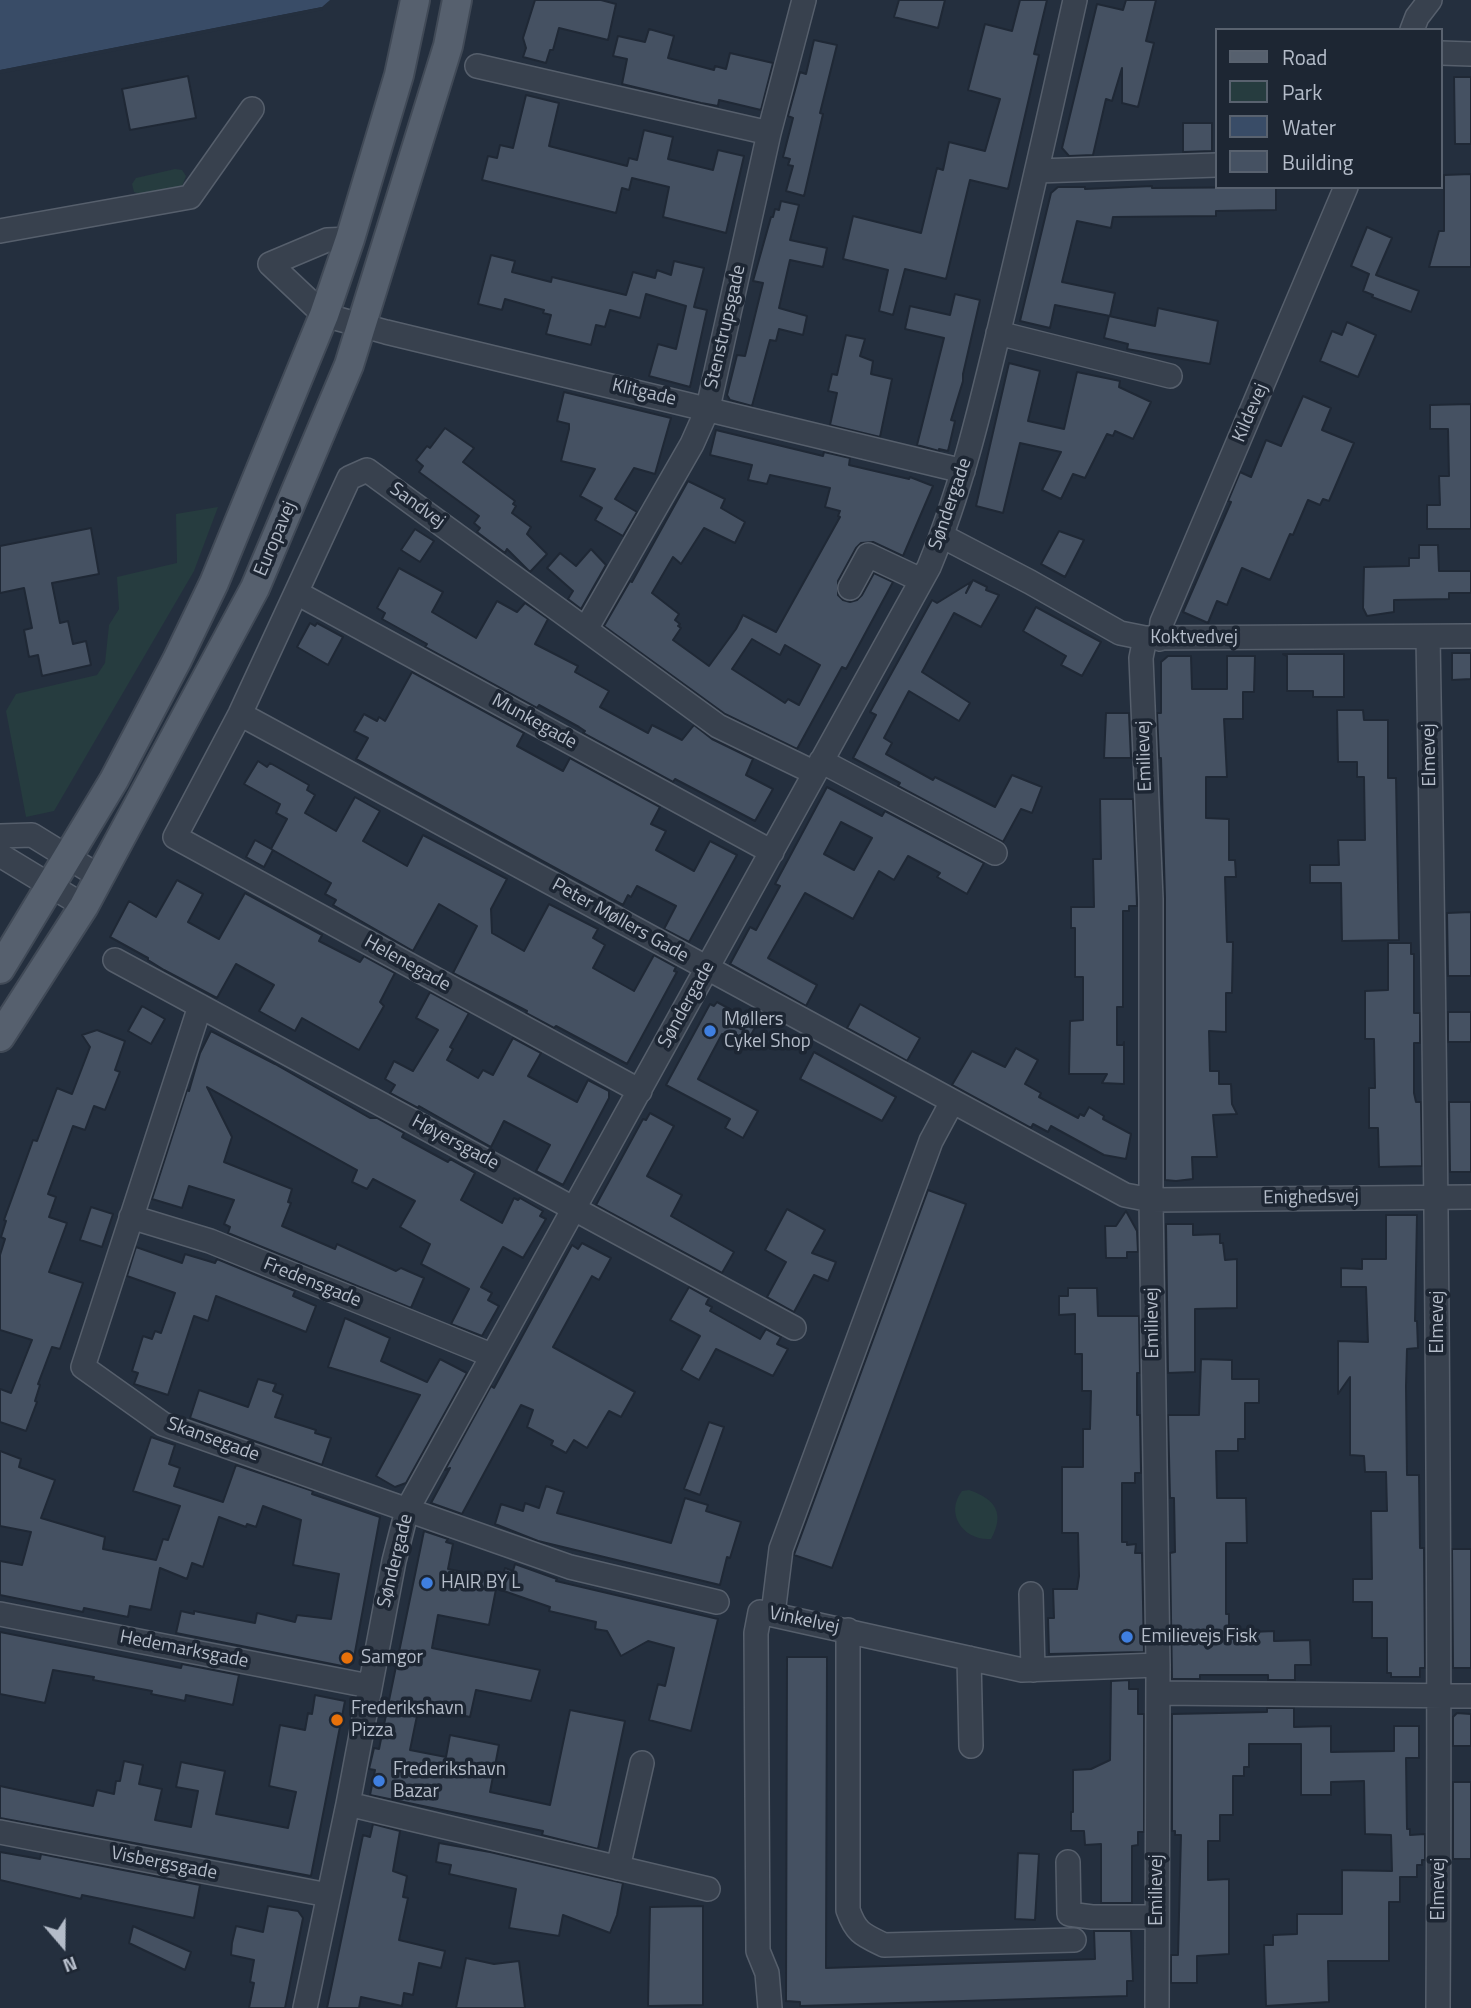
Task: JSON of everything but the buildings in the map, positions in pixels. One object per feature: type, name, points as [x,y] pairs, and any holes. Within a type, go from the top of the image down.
[{"type":"main road","points":[[0,970],[114,780],[214,583],[324,315],[351,239],[399,75],[415,0]]},
{"type":"main road","name":"Europavej","points":[[0,1037],[100,877],[256,588],[363,326],[448,46],[457,0]]},
{"type":"street","name":"Stenstrupsgade","points":[[586,629],[692,444],[708,408],[769,133],[804,0]]},
{"type":"street","name":"Søndergade","points":[[305,2008],[348,1804],[394,1561],[407,1510],[772,852],[942,537],[964,471],[1037,171],[1075,0]]},
{"type":"street","points":[[1413,28],[1417,17],[1430,0]]},
{"type":"street","points":[[1443,53],[1471,54]]},
{"type":"street","points":[[477,66],[769,133]]},
{"type":"street","points":[[0,230],[190,197],[252,109]]},
{"type":"street","points":[[1037,171],[1216,166]]},
{"type":"street","name":"Kildevej","points":[[1153,639],[1345,189]]},
{"type":"street","points":[[324,315],[270,264],[327,240],[351,239]]},
{"type":"street","name":"Klitgade","points":[[324,315],[964,471]]},
{"type":"street","points":[[998,333],[1170,376]]},
{"type":"street","name":"Sandvej","points":[[175,836],[240,714],[349,478],[367,470],[718,726],[818,767],[995,853]]},
{"type":"street","name":"Koktvedvej","points":[[942,537],[1030,582],[1120,633],[1153,639],[1471,636]]},
{"type":"street","points":[[850,587],[868,555],[921,580]]},
{"type":"street","name":"Munkegade","points":[[297,593],[772,852]]},
{"type":"street","name":"Elmevej","points":[[1428,637],[1438,1197],[1438,2008]]},
{"type":"street","name":"Emilievej","points":[[1153,639],[1141,658],[1151,898],[1151,1200],[1158,1665],[1157,2008]]},
{"type":"street","name":"Peter Møllers Gade","points":[[240,714],[1125,1195],[1151,1200]]},
{"type":"street","points":[[0,836],[32,835],[100,877]]},
{"type":"street","name":"Helenegade","points":[[175,836],[639,1091]]},
{"type":"street","points":[[0,855],[83,906]]},
{"type":"street","name":"Høyersgade","points":[[115,960],[794,1328]]},
{"type":"street","name":"Skansegade","points":[[200,1006],[83,1367],[163,1424],[570,1567],[717,1602]]},
{"type":"street","points":[[773,1614],[781,1549],[932,1141],[952,1102]]},
{"type":"street","name":"Enighedsvej","points":[[1151,1200],[1471,1197]]},
{"type":"street","name":"Fredensgade","points":[[131,1217],[210,1241],[491,1355]]},
{"type":"street","points":[[1031,1594],[1033,1670]]},
{"type":"street","name":"Vinkelvej","points":[[770,2008],[767,1973],[758,1951],[756,1633],[760,1612],[1022,1670],[1158,1665]]},
{"type":"street","name":"Hedemarksgade","points":[[0,1614],[369,1686]]},
{"type":"street","points":[[848,1630],[848,1910],[853,1924],[862,1935],[884,1945],[1074,1940]]},
{"type":"street","points":[[969,1658],[971,1746]]},
{"type":"street","points":[[1158,1693],[1471,1696]]},
{"type":"street","points":[[618,1868],[642,1763]]},
{"type":"street","points":[[348,1804],[708,1889]]},
{"type":"street","name":"Visbergsgade","points":[[0,1832],[328,1895]]},
{"type":"street","points":[[1068,1862],[1069,1914],[1092,1917],[1157,1917]]},
{"type":"green space","points":[[175,169],[182,170],[186,176],[182,186],[144,195],[134,192],[132,184],[136,178]]},
{"type":"green space","points":[[218,507],[194,571],[54,811],[26,817],[6,711],[16,694],[97,675],[105,663],[109,625],[119,609],[117,577],[177,563],[176,514]]},
{"type":"green space","points":[[969,1490],[986,1498],[995,1509],[997,1522],[991,1539],[973,1536],[965,1531],[956,1517],[957,1500],[962,1491]]},
{"type":"water","points":[[0,0],[330,0],[322,7],[0,70]]},
{"type":"pier","points":[[322,7],[323,10],[0,74],[0,70]]},
{"type":"place","name":"Møllers Cykel Shop","points":[[710,1031]]},
{"type":"place","name":"HAIR BY L","points":[[427,1583]]},
{"type":"place","name":"Emilievejs Fisk","points":[[1127,1637]]},
{"type":"place","name":"Samgor","points":[[347,1658]]},
{"type":"place","name":"Frederikshavn Pizza","points":[[337,1720]]},
{"type":"place","name":"Frederikshavn Bazar","points":[[379,1781]]}]
